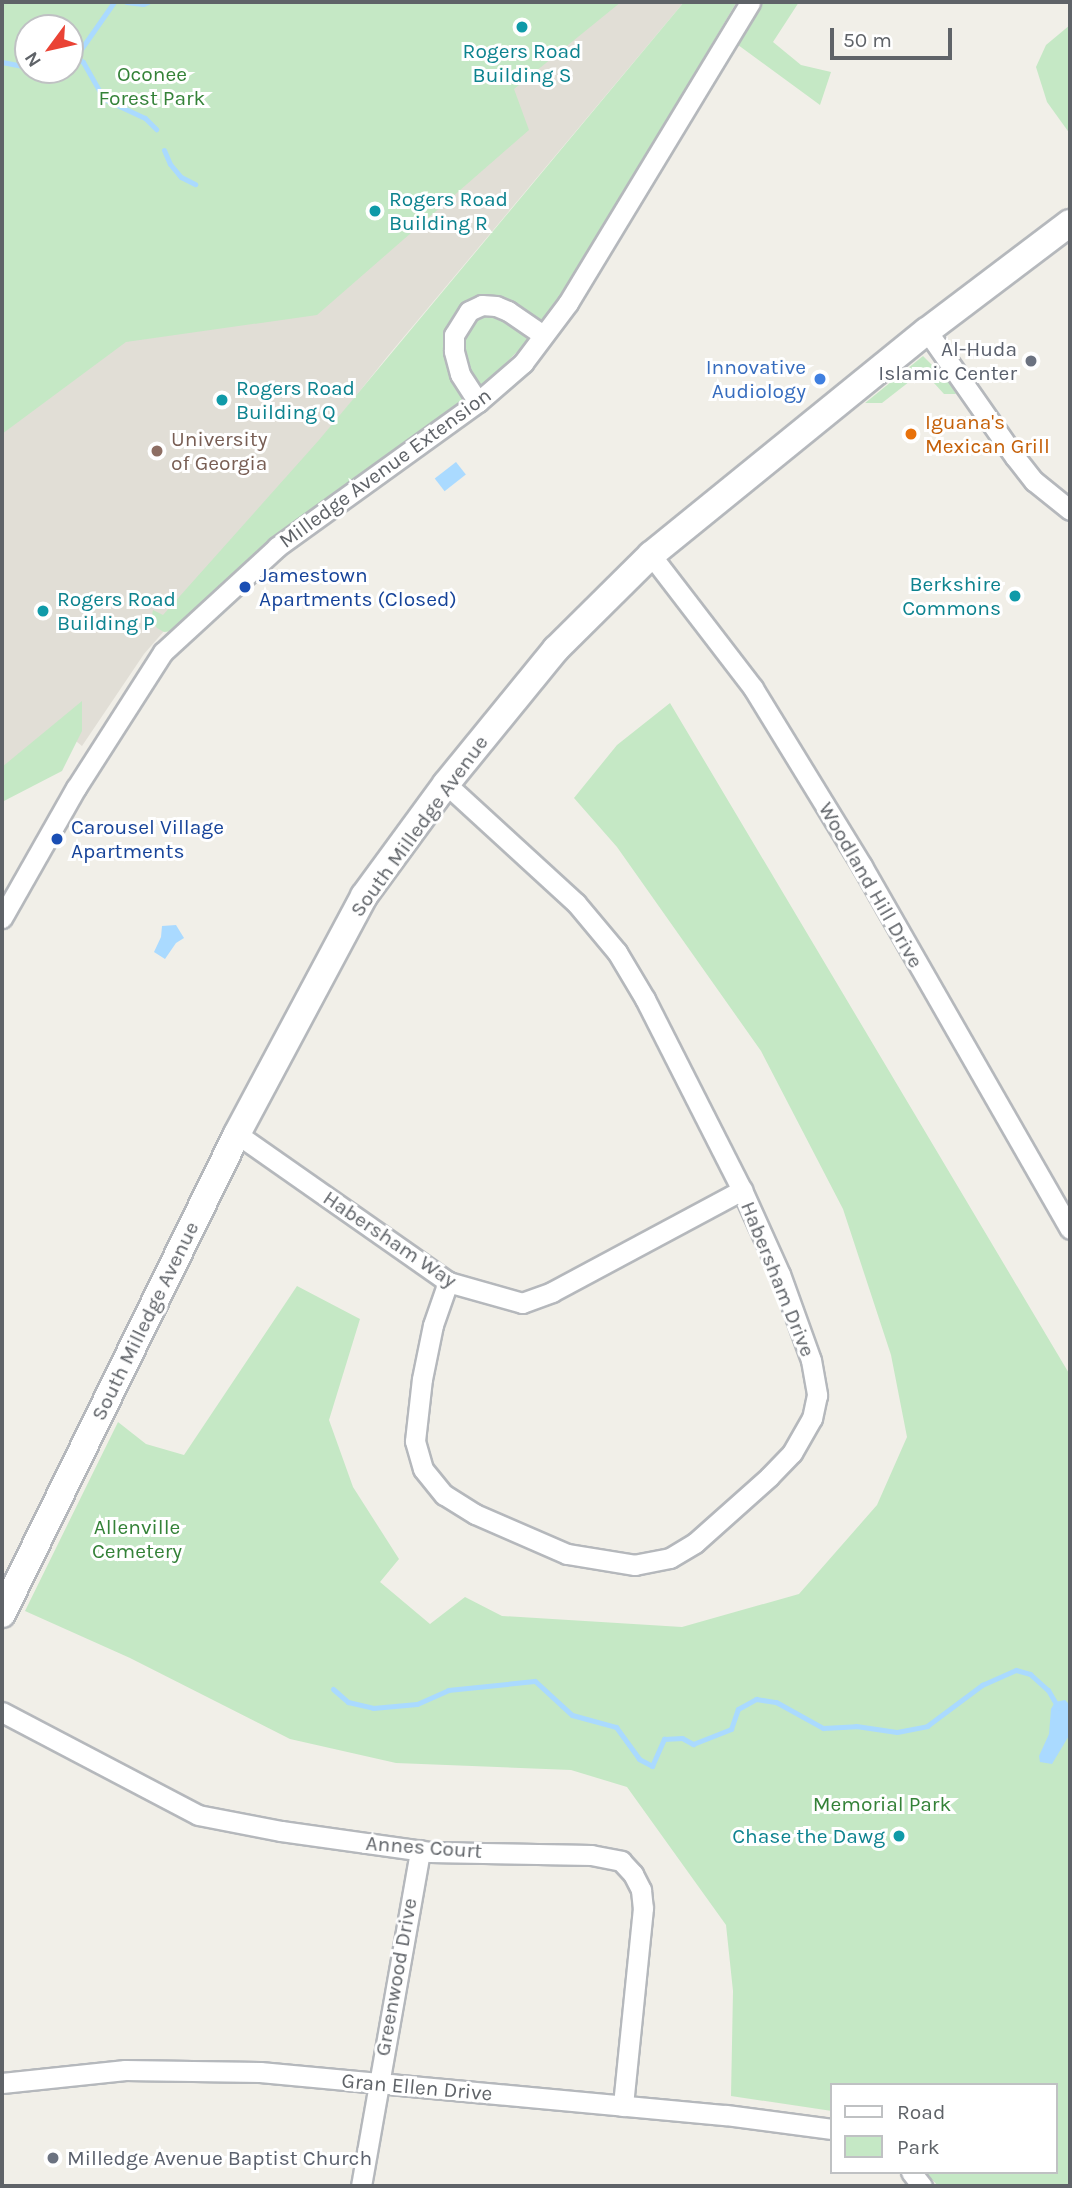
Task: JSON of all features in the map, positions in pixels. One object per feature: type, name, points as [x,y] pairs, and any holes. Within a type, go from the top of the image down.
[{"type":"main road","name":"South Milledge Avenue","points":[[2,1614],[237,1134],[364,896],[446,783],[556,649],[651,555],[928,331],[1070,223]]},
{"type":"street","name":"Milledge Avenue Extension","points":[[2,918],[76,788],[163,652],[277,547],[478,402],[523,363],[568,303],[750,2]]},
{"type":"street","points":[[478,402],[460,374],[454,351],[454,335],[469,312],[482,305],[496,306],[543,335]]},
{"type":"street","points":[[928,331],[1034,481],[1070,510]]},
{"type":"street","name":"Woodland Hill Drive","points":[[651,555],[753,688],[862,866],[1070,1229]]},
{"type":"street","name":"Habersham Drive","points":[[446,783],[576,903],[617,952],[645,999],[742,1190],[780,1274],[811,1360],[817,1395],[812,1418],[792,1453],[695,1543],[670,1558],[651,1564],[604,1562],[567,1554],[475,1514],[444,1495],[423,1469],[415,1441],[422,1379],[433,1325],[448,1282]]},
{"type":"street","name":"Habersham Way","points":[[237,1134],[448,1282],[492,1297],[522,1303],[552,1292],[742,1190]]},
{"type":"street","name":"Annes Court","points":[[2,1712],[198,1815],[281,1832],[419,1850],[592,1855],[621,1861],[633,1874],[641,1890],[643,1908],[623,2106]]},
{"type":"street","name":"Greenwood Drive","points":[[361,2186],[419,1850]]},
{"type":"street","name":"Gran Ellen Drive","points":[[2,2082],[55,2075],[158,2069],[260,2072],[623,2106],[830,2129]]},
{"type":"shaded area","name":"University of Georgia","points":[[2,2],[684,2],[387,357],[212,576],[144,654],[82,746],[66,733],[2,790]]},
{"type":"green space","name":"Oconee Forest Park","points":[[2,2],[621,2],[514,89],[529,130],[317,315],[126,342],[2,434]]},
{"type":"green space","points":[[684,2],[736,3],[581,266],[522,347],[477,391],[263,545],[173,631],[164,632],[157,628],[151,620],[153,610],[163,615],[319,440]]},
{"type":"green space","points":[[755,2],[799,2],[773,42],[801,65],[831,72],[820,105],[734,42]]},
{"type":"green space","points":[[1070,25],[1070,134],[1047,102],[1036,67],[1046,45]]},
{"type":"green space","points":[[923,356],[949,382],[956,394],[944,394],[923,371],[882,403],[865,403]]},
{"type":"green space","points":[[82,701],[82,731],[62,771],[2,802],[2,767]]},
{"type":"green space","points":[[670,703],[1070,1375],[1070,2186],[938,2186],[927,2174],[1058,2174],[1058,2083],[830,2083],[830,2111],[731,2096],[733,1991],[726,1925],[627,1787],[571,1770],[396,1763],[290,1739],[130,1658],[25,1611],[118,1422],[146,1444],[184,1455],[297,1286],[360,1319],[329,1420],[353,1487],[399,1559],[380,1582],[430,1624],[465,1597],[502,1616],[682,1627],[799,1594],[877,1505],[907,1437],[891,1355],[843,1209],[761,1051],[617,847],[574,798],[617,745]]},
{"type":"water","points":[[456,462],[466,475],[445,491],[435,479]]},
{"type":"water","points":[[176,925],[184,938],[176,943],[165,959],[154,952],[161,937],[162,926]]},
{"type":"water","points":[[1065,1700],[1070,1705],[1070,1734],[1052,1764],[1040,1762],[1039,1756],[1049,1734],[1051,1709],[1055,1702]]},
{"type":"waterway","points":[[84,45],[114,2]]},
{"type":"waterway","points":[[126,2],[148,2]]},
{"type":"waterway","points":[[2,62],[14,64]]},
{"type":"waterway","points":[[84,64],[104,99],[145,118],[156,129]]},
{"type":"waterway","points":[[164,150],[170,164],[181,177],[195,184]]},
{"type":"waterway","points":[[333,1689],[348,1702],[373,1708],[417,1704],[448,1690],[535,1681],[572,1715],[616,1727],[639,1759],[652,1766],[664,1739],[682,1738],[693,1744],[731,1729],[738,1709],[756,1699],[776,1702],[823,1728],[856,1726],[897,1732],[927,1726],[982,1685],[1016,1670],[1030,1674],[1048,1690],[1058,1707]]},
{"type":"place","name":"Rogers Road Building S","points":[[522,27]]},
{"type":"place","name":"Rogers Road Building R","points":[[375,211]]},
{"type":"place","name":"Al-Huda Islamic Center","points":[[1031,361]]},
{"type":"place","name":"Innovative Audiology","points":[[820,379]]},
{"type":"place","name":"Rogers Road Building Q","points":[[222,400]]},
{"type":"place","name":"Iguana's Mexican Grill","points":[[911,434]]},
{"type":"place","name":"University of Georgia","points":[[157,451]]},
{"type":"place","name":"Jamestown Apartments (Closed)","points":[[245,587]]},
{"type":"place","name":"Berkshire Commons","points":[[1015,596]]},
{"type":"place","name":"Rogers Road Building P","points":[[43,611]]},
{"type":"place","name":"Carousel Village Apartments","points":[[57,839]]},
{"type":"place","name":"Chase the Dawg","points":[[899,1836]]},
{"type":"place","name":"Milledge Avenue Baptist Church","points":[[53,2158]]},
{"type":"park label","name":"Allenville Cemetery","points":[[137,1539]]},
{"type":"park label","name":"Memorial Park","points":[[882,1804]]}]
